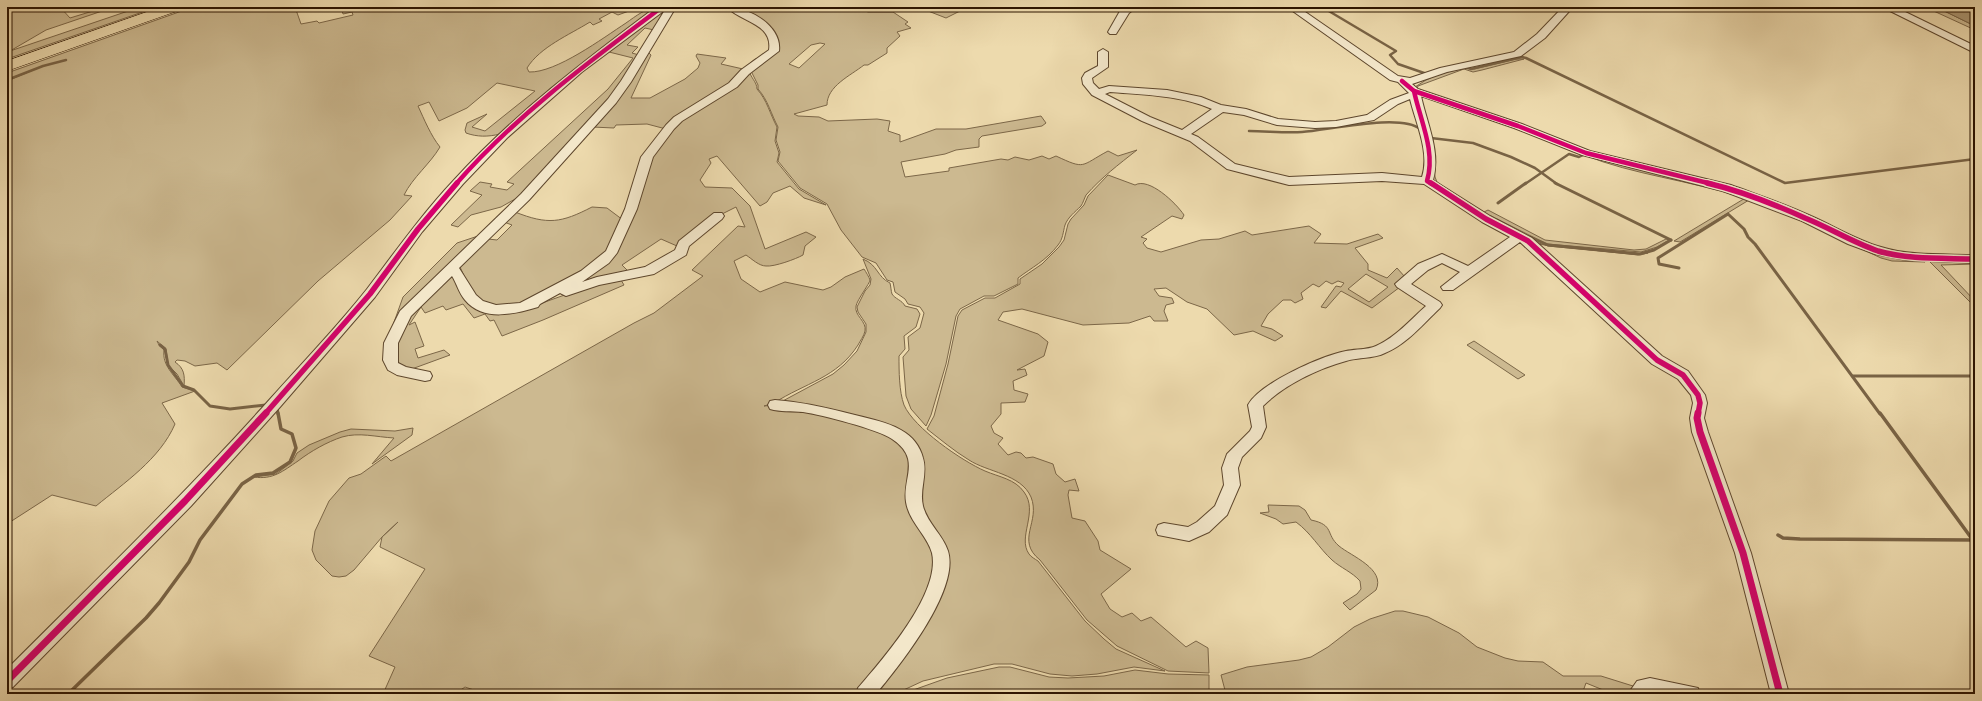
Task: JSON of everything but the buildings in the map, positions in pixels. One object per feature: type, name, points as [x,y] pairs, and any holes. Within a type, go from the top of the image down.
[{"type":"highway","points":[[7,66],[175,7]]},
{"type":"street","points":[[7,681],[185,501],[275,404],[370,294],[418,229],[459,181],[503,136],[578,70],[662,7]]},
{"type":"street","points":[[425,376],[402,371],[393,366],[389,356],[391,343],[405,314],[452,270],[525,197],[612,101],[626,82],[671,7]]},
{"type":"street","points":[[526,306],[586,274],[608,257],[615,247],[630,209],[647,157],[670,127],[678,119],[733,85],[745,72],[774,51],[775,43],[771,31],[732,7]]},
{"type":"street","points":[[1113,32],[1125,12],[1132,7]]},
{"type":"street","points":[[1292,7],[1394,78],[1402,81],[1413,81],[1444,70],[1517,54],[1541,36],[1568,7]]},
{"type":"street","points":[[1887,7],[1975,50]]},
{"type":"street","points":[[1103,52],[1103,67],[1089,75],[1087,78],[1088,84],[1096,93],[1146,119],[1194,139],[1231,168],[1289,181],[1382,177],[1427,181],[1461,204],[1520,236],[1540,250],[1657,360],[1683,375],[1694,388],[1700,403],[1697,418],[1700,432],[1743,553],[1780,694]]},
{"type":"street","points":[[1402,81],[1414,93],[1426,136],[1430,170],[1427,181]]},
{"type":"street","points":[[1096,93],[1109,89],[1167,93],[1197,99],[1221,108],[1246,112],[1285,123],[1325,125],[1370,118],[1394,102],[1414,93],[1468,107],[1603,158],[1727,188],[1806,218],[1852,241],[1879,251],[1906,256],[1975,259]]},
{"type":"street","points":[[1184,134],[1221,108]]},
{"type":"street","points":[[452,270],[458,273],[466,292],[484,307],[499,311],[526,306],[597,281],[649,271],[681,252],[683,244],[718,216]]},
{"type":"street","points":[[1448,287],[1520,236]]},
{"type":"street","points":[[1164,530],[1189,534],[1203,527],[1221,510],[1232,485],[1230,468],[1235,454],[1256,434],[1259,427],[1255,405],[1261,398],[1302,374],[1320,366],[1346,356],[1384,348],[1411,330],[1435,305],[1402,284],[1423,267],[1442,258],[1469,272]]},
{"type":"street","points":[[775,405],[803,407],[894,431],[911,445],[916,454],[917,475],[914,502],[918,514],[938,549],[941,559],[938,584],[920,618],[894,658],[865,694]]},
{"type":"street","points":[[1637,694],[1643,687],[1650,686],[1691,694]]},
{"type":"shaded area","points":[[24,7],[60,7],[70,18],[106,7],[114,7],[46,30],[10,51],[140,7],[157,7],[7,59],[7,13]]},
{"type":"shaded area","points":[[193,7],[295,7],[301,24],[317,21],[319,23],[353,15],[352,12],[343,14],[341,7],[640,7],[618,15],[612,12],[599,19],[602,21],[593,25],[590,22],[564,37],[539,54],[527,68],[529,72],[540,71],[552,67],[579,54],[642,12],[659,7],[500,134],[478,136],[466,133],[465,130],[467,123],[487,114],[472,127],[485,131],[535,91],[497,83],[467,108],[439,121],[429,102],[418,106],[431,133],[440,147],[412,182],[404,195],[412,196],[390,220],[318,281],[227,370],[217,363],[195,366],[185,361],[177,360],[175,362],[183,372],[184,386],[177,374],[168,365],[166,349],[157,341],[164,350],[165,361],[169,370],[182,387],[195,391],[162,403],[175,424],[168,437],[151,459],[140,470],[96,506],[52,495],[7,524],[7,81],[43,66],[7,80],[7,73]]},
{"type":"shaded area","points":[[669,7],[654,30],[645,28],[627,45],[638,47],[632,53],[639,55],[619,88],[524,194],[501,207],[471,215],[458,227],[451,225],[482,195],[470,191],[480,182],[492,184],[490,187],[507,190],[514,184],[507,182],[608,89],[633,58],[605,51]]},
{"type":"shaded area","points":[[830,7],[859,8],[868,12],[893,12],[908,22],[905,24],[911,28],[897,32],[900,36],[887,48],[887,53],[868,65],[864,65],[840,82],[831,92],[827,105],[794,114],[798,116],[819,117],[828,121],[877,119],[890,121],[888,131],[900,135],[900,142],[936,129],[966,129],[1041,116],[1046,123],[1042,126],[982,136],[979,139],[979,147],[956,150],[945,154],[901,162],[905,177],[949,171],[949,168],[1001,159],[1008,160],[1015,157],[1029,160],[1042,156],[1049,159],[1056,156],[1078,165],[1087,163],[1108,151],[1118,156],[1137,150],[1104,177],[1086,195],[1081,206],[1066,222],[1060,243],[1044,259],[1018,278],[1018,284],[994,296],[984,296],[960,309],[956,316],[946,364],[931,415],[926,426],[911,409],[906,396],[903,357],[909,350],[908,337],[920,328],[924,313],[920,307],[908,304],[905,299],[895,292],[893,282],[887,280],[876,263],[862,257],[841,230],[827,204],[800,188],[778,161],[780,152],[776,140],[778,127],[767,102],[758,89],[758,85],[751,71],[770,57],[775,35],[738,9],[772,10]],"holes":[[[820,43],[825,44],[799,68],[789,64],[811,45]]]},
{"type":"shaded area","points":[[911,7],[959,7],[960,11],[946,18],[923,9]]},
{"type":"shaded area","points":[[1925,7],[1936,7],[1975,26],[1975,30]]},
{"type":"shaded area","points":[[1936,7],[1975,7],[1975,26]]},
{"type":"shaded area","points":[[646,50],[651,55],[631,98],[650,98],[685,79],[698,68],[700,63],[696,56],[697,54],[726,58],[721,64],[743,69],[755,59],[763,58],[734,82],[666,129],[647,124],[616,125],[614,128],[592,127]]},
{"type":"shaded area","points":[[1516,59],[1524,59],[1473,72],[1464,69],[1418,86],[1417,89],[1415,87],[1437,75],[1465,67],[1474,69]]},
{"type":"shaded area","points":[[749,70],[777,127],[775,141],[779,153],[777,162],[799,189],[826,205],[804,198],[790,186],[773,193],[767,202],[760,206],[717,156],[709,159],[711,163],[700,180],[705,187],[732,188],[750,206],[765,249],[806,232],[816,237],[805,246],[803,255],[790,261],[770,266],[763,266],[746,255],[734,261],[741,279],[760,292],[785,282],[823,290],[831,287],[845,277],[864,269],[870,280],[856,306],[857,313],[864,324],[865,331],[863,337],[850,356],[830,373],[820,379],[774,403],[764,406],[775,405],[852,419],[910,445],[913,492],[931,536],[936,584],[864,694],[473,694],[477,691],[465,687],[455,694],[383,694],[395,667],[369,656],[425,569],[380,547],[382,537],[354,570],[346,576],[332,576],[316,560],[312,550],[315,531],[329,501],[349,478],[361,474],[386,456],[391,461],[654,313],[703,276],[692,270],[738,226],[745,227],[736,207],[718,216],[677,246],[661,239],[622,265],[627,270],[618,277],[596,281],[550,297],[600,266],[644,166],[670,128]]},
{"type":"shaded area","points":[[1428,138],[1433,139],[1435,177],[1437,182],[1448,191],[1484,212],[1488,210],[1545,240],[1634,250],[1646,249],[1666,239],[1669,240],[1657,247],[1641,252],[1547,244],[1497,219],[1495,220],[1536,242],[1545,245],[1536,244],[1474,210],[1431,182]]},
{"type":"shaded area","points":[[1584,155],[1714,186],[1740,197],[1701,186],[1622,168]]},
{"type":"shaded area","points":[[1108,175],[1135,185],[1147,185],[1162,192],[1184,215],[1182,219],[1172,216],[1141,237],[1147,239],[1143,243],[1147,248],[1161,252],[1201,240],[1219,239],[1245,231],[1252,235],[1309,226],[1321,234],[1314,243],[1347,244],[1378,234],[1383,238],[1355,248],[1368,264],[1368,270],[1387,278],[1397,268],[1405,277],[1395,284],[1400,287],[1372,308],[1341,291],[1326,308],[1321,307],[1336,286],[1341,287],[1344,283],[1338,281],[1332,284],[1326,281],[1319,287],[1313,284],[1301,293],[1303,299],[1295,303],[1291,300],[1283,300],[1268,314],[1261,326],[1272,329],[1283,336],[1275,341],[1253,331],[1234,335],[1207,309],[1187,302],[1166,288],[1154,289],[1159,296],[1172,298],[1174,303],[1166,305],[1164,311],[1168,321],[1154,321],[1150,316],[1129,323],[1083,325],[1022,309],[1003,312],[998,320],[1038,334],[1048,342],[1044,356],[1017,370],[1025,369],[1027,375],[1013,381],[1014,390],[1028,394],[1025,402],[1001,403],[1001,414],[991,426],[994,433],[1003,438],[998,444],[1008,455],[1016,452],[1021,453],[1026,458],[1033,457],[1053,464],[1056,474],[1065,482],[1075,479],[1079,491],[1069,490],[1068,495],[1072,518],[1085,521],[1098,541],[1100,550],[1131,569],[1101,594],[1110,609],[1122,617],[1132,613],[1141,621],[1151,617],[1186,647],[1196,641],[1208,648],[1209,673],[1168,671],[1117,646],[1087,620],[1033,553],[1029,545],[1029,538],[1033,506],[1031,497],[1026,489],[1012,478],[969,460],[927,429],[934,416],[948,364],[958,316],[962,310],[985,298],[995,298],[1020,284],[1020,279],[1042,264],[1059,247],[1064,240],[1068,224],[1084,205],[1088,196]],"holes":[[[1366,274],[1388,287],[1369,302],[1348,289]]]},
{"type":"shaded area","points":[[1747,197],[1805,219],[1876,252],[1920,259],[1925,262],[1892,261],[1881,258],[1793,217],[1749,200],[1680,242],[1674,241]]},
{"type":"shaded area","points":[[592,207],[607,208],[623,220],[617,237],[599,262],[526,302],[501,308],[484,303],[471,291],[460,267],[488,239],[497,240],[512,225],[504,222],[515,212],[537,219],[554,220],[572,216]]},
{"type":"shaded area","points":[[481,235],[393,325],[403,297],[457,243]]},
{"type":"shaded area","points":[[1545,245],[1596,250],[1548,246]]},
{"type":"shaded area","points":[[1596,250],[1634,254],[1648,253],[1638,255]]},
{"type":"shaded area","points":[[863,259],[872,264],[882,278],[890,283],[893,296],[905,306],[917,309],[920,314],[916,327],[904,336],[905,349],[899,356],[901,394],[904,405],[909,414],[928,433],[952,452],[985,471],[1011,481],[1024,492],[1028,500],[1029,508],[1025,540],[1026,547],[1030,555],[1038,561],[1085,621],[1104,639],[1116,649],[1165,671],[1134,667],[1097,674],[1072,676],[1050,674],[1012,664],[994,664],[923,681],[895,694],[867,694],[939,585],[906,437],[779,403],[833,374],[857,351],[866,332],[866,324],[858,312],[857,307],[865,291],[870,285],[871,279]]},
{"type":"shaded area","points":[[1928,260],[1975,261],[1975,264],[1941,265],[1975,301],[1975,307]]},
{"type":"shaded area","points":[[452,275],[458,286],[476,306],[531,307],[598,283],[621,280],[624,285],[502,336],[494,320],[490,321],[485,314],[474,318],[463,304],[446,310],[443,306],[425,313],[421,307],[409,325],[415,322],[424,346],[415,349],[418,358],[444,350],[450,355],[409,370],[395,360],[396,341],[406,316]]},
{"type":"shaded area","points":[[1474,341],[1525,375],[1518,379],[1467,345]]},
{"type":"shaded area","points":[[413,428],[412,435],[372,464],[394,438],[361,435],[342,437],[319,447],[278,474],[261,478],[254,477],[276,474],[293,461],[297,453],[309,445],[340,432],[351,429],[395,431]]},
{"type":"shaded area","points":[[1268,505],[1299,506],[1305,510],[1311,520],[1324,524],[1329,530],[1332,538],[1339,546],[1372,569],[1378,582],[1376,590],[1350,610],[1343,603],[1357,594],[1361,589],[1360,581],[1332,560],[1296,522],[1283,524],[1276,519],[1260,513],[1269,512]]},
{"type":"shaded area","points":[[1395,611],[1403,611],[1428,617],[1459,633],[1477,647],[1505,658],[1518,661],[1543,662],[1563,676],[1601,676],[1633,686],[1629,694],[1613,694],[1586,683],[1582,694],[1226,694],[1221,675],[1247,667],[1311,657],[1328,647],[1354,627],[1370,619]]},
{"type":"shaded area","points":[[999,667],[1010,667],[1049,677],[1068,678],[1104,676],[1135,670],[1168,674],[1209,675],[1209,694],[902,694],[947,678]]},
{"type":"waterway","points":[[1322,7],[1396,51],[1390,55],[1398,64],[1427,74]]},
{"type":"waterway","points":[[1466,67],[1471,69],[1522,57],[1526,58],[1785,183],[1975,159]]},
{"type":"waterway","points":[[7,80],[43,66],[66,60]]},
{"type":"waterway","points":[[1249,131],[1302,132],[1381,122],[1411,124],[1420,129]]},
{"type":"waterway","points":[[1431,138],[1473,143],[1511,157],[1535,168],[1542,173]]},
{"type":"waterway","points":[[1542,173],[1569,154],[1579,157],[1583,155]]},
{"type":"waterway","points":[[1525,184],[1542,173]]},
{"type":"waterway","points":[[1542,173],[1557,184]]},
{"type":"waterway","points":[[1498,203],[1526,183]]},
{"type":"waterway","points":[[1530,237],[1548,245],[1640,254],[1654,250],[1671,240],[1557,184]]},
{"type":"waterway","points":[[1679,268],[1659,264],[1658,258],[1728,214],[1744,229],[1748,237],[1755,244],[1880,414]]},
{"type":"waterway","points":[[160,345],[165,349],[168,365],[183,386],[194,390],[210,406],[230,409],[266,405]]},
{"type":"waterway","points":[[1853,376],[1975,376]]},
{"type":"waterway","points":[[277,407],[278,414]]},
{"type":"waterway","points":[[68,694],[146,618],[159,603],[189,562],[200,540],[242,484],[256,475],[273,473],[290,462],[296,448],[292,434],[281,429],[278,413]]},
{"type":"waterway","points":[[1880,413],[1973,540]]},
{"type":"waterway","points":[[1778,535],[1783,538],[1800,539],[1973,540]]},
{"type":"cycle path","points":[[7,681],[185,501],[275,403],[370,294],[418,229],[459,181],[503,136],[578,70],[662,7]]},
{"type":"cycle path","points":[[1402,81],[1414,91],[1445,100],[1518,126],[1586,153],[1727,188],[1747,195],[1806,218],[1852,241],[1879,251],[1906,256],[1975,259]]},
{"type":"cycle path","points":[[1414,91],[1429,149],[1430,172],[1427,181],[1486,219],[1528,241],[1657,360],[1683,375],[1694,388],[1700,403],[1697,418],[1700,432],[1743,553],[1780,694]]}]
